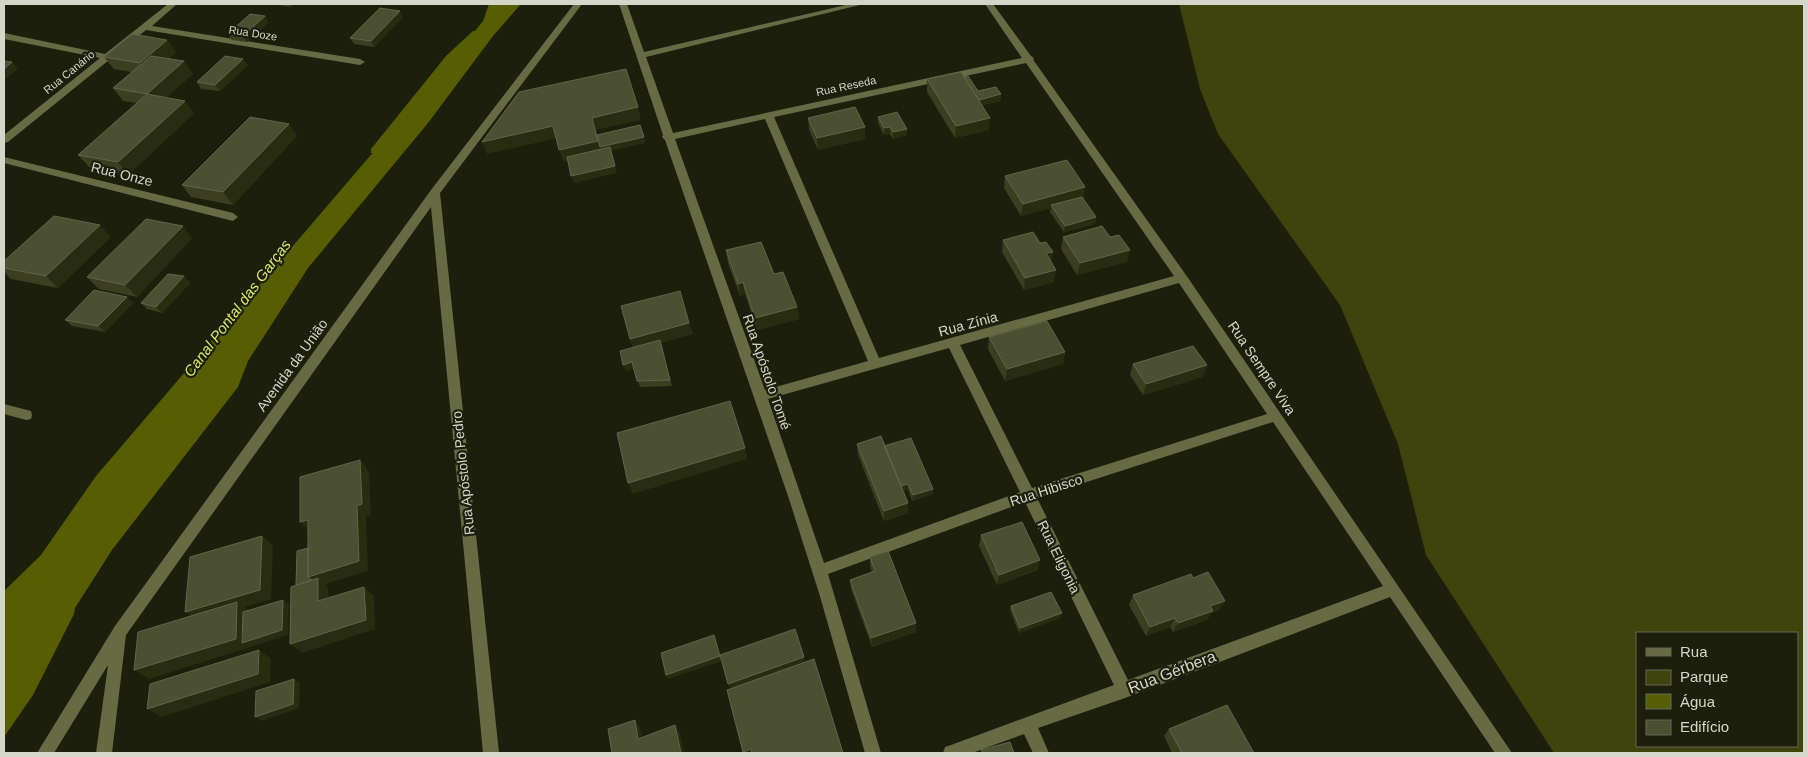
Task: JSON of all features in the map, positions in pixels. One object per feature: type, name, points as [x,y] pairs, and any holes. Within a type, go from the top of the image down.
[{"type":"street","name":"Rua Canário","points":[[4,140],[173,4]]},
{"type":"street","name":"Avenida da União","points":[[45,753],[120,631],[435,193],[578,4]]},
{"type":"street","name":"Rua Apóstolo Tomé","points":[[623,4],[668,137],[761,396],[819,571],[873,753]]},
{"type":"street","points":[[640,56],[860,4]]},
{"type":"street","name":"Rua Sempre Viva","points":[[989,4],[1182,278],[1504,753]]},
{"type":"street","name":"Rua Doze","points":[[144,27],[360,62]]},
{"type":"street","points":[[4,36],[107,57]]},
{"type":"street","name":"Rua Reseda","points":[[668,137],[1030,60]]},
{"type":"street","points":[[768,115],[875,363]]},
{"type":"street","name":"Rua Onze","points":[[4,160],[233,217]]},
{"type":"street","name":"Rua Apóstolo Pedro","points":[[435,193],[491,753]]},
{"type":"street","name":"Rua Zínia","points":[[761,396],[875,363],[953,344],[1182,278]]},
{"type":"street","name":"Rua Eligonia","points":[[953,344],[1125,690]]},
{"type":"street","points":[[4,410],[26,415]]},
{"type":"street","name":"Rua Hibisco","points":[[819,571],[1028,495],[1276,416]]},
{"type":"street","name":"Rua Gérbera","points":[[951,753],[1029,726],[1393,589]]},
{"type":"street","points":[[104,753],[120,631]]},
{"type":"street","points":[[1029,726],[1040,753]]},
{"type":"green space","points":[[1179,4],[1804,4],[1804,753],[1554,753],[1426,555],[1398,444],[1340,305],[1218,134],[1200,89]]},
{"type":"water","points":[[489,4],[521,4],[493,36],[428,123],[308,268],[248,361],[238,387],[112,550],[75,608],[74,614],[33,695],[4,737],[4,591],[41,555],[96,476],[435,80],[483,21]]},
{"type":"building","points":[[380,8],[400,11],[371,41],[350,38]]},
{"type":"building","points":[[250,14],[265,16],[243,36],[228,34]]},
{"type":"building","points":[[132,34],[167,40],[140,63],[104,57]]},
{"type":"building","points":[[151,56],[184,61],[147,94],[113,88]]},
{"type":"building","points":[[225,56],[243,59],[215,85],[197,82]]},
{"type":"building","points":[[4,61],[12,62],[4,69]]},
{"type":"building","points":[[626,69],[638,107],[592,118],[598,141],[559,150],[553,126],[482,142],[519,92]]},
{"type":"building","points":[[961,72],[990,118],[956,126],[927,79]]},
{"type":"building","points":[[968,76],[978,91],[996,87],[1001,94],[979,100],[964,77]]},
{"type":"building","points":[[147,94],[185,101],[118,162],[78,155]]},
{"type":"building","points":[[855,107],[865,127],[817,138],[808,118]]},
{"type":"building","points":[[897,112],[907,129],[893,132],[890,127],[884,128],[878,117]]},
{"type":"building","points":[[250,117],[289,124],[223,192],[182,185]]},
{"type":"building","points":[[640,125],[644,137],[600,147],[597,135]]},
{"type":"building","points":[[610,147],[615,166],[571,176],[567,157]]},
{"type":"building","points":[[1067,160],[1085,187],[1023,204],[1005,176]]},
{"type":"building","points":[[1082,197],[1096,217],[1065,226],[1051,205]]},
{"type":"building","points":[[54,216],[100,225],[46,276],[4,268],[4,261]]},
{"type":"building","points":[[146,219],[183,226],[125,285],[87,277]]},
{"type":"building","points":[[1102,226],[1110,237],[1119,235],[1130,250],[1080,263],[1063,237]]},
{"type":"building","points":[[1033,232],[1040,243],[1046,242],[1053,252],[1046,253],[1056,270],[1025,278],[1003,240]]},
{"type":"building","points":[[761,242],[774,274],[783,272],[797,307],[755,318],[743,282],[738,284],[726,250]]},
{"type":"building","points":[[168,274],[184,276],[156,307],[141,303]]},
{"type":"building","points":[[94,290],[127,297],[98,326],[65,320]]},
{"type":"building","points":[[680,291],[689,323],[630,339],[621,306]]},
{"type":"building","points":[[1047,321],[1065,352],[1007,369],[989,337]]},
{"type":"building","points":[[660,340],[670,380],[637,381],[632,362],[623,365],[620,351]]},
{"type":"building","points":[[1193,346],[1207,365],[1146,384],[1133,364]]},
{"type":"building","points":[[730,401],[745,448],[628,483],[617,433]]},
{"type":"building","points":[[881,436],[908,503],[884,511],[857,444]]},
{"type":"building","points":[[911,438],[933,489],[913,495],[908,484],[901,486],[884,446]]},
{"type":"building","points":[[360,460],[362,504],[357,506],[359,561],[308,577],[308,520],[300,522],[300,477]]},
{"type":"building","points":[[1022,522],[1040,560],[999,575],[981,535]]},
{"type":"building","points":[[262,536],[260,590],[185,612],[190,557]]},
{"type":"building","points":[[308,548],[308,577],[312,580],[296,585],[297,551]]},
{"type":"building","points":[[888,551],[916,623],[871,638],[850,580],[875,571],[870,557]]},
{"type":"building","points":[[1208,572],[1225,601],[1210,606],[1213,611],[1178,623],[1175,618],[1150,627],[1133,595],[1191,574],[1193,578]]},
{"type":"building","points":[[318,578],[318,601],[364,587],[366,620],[290,644],[291,587]]},
{"type":"building","points":[[1051,592],[1062,613],[1020,628],[1011,606]]},
{"type":"building","points":[[283,600],[282,630],[242,643],[243,612]]},
{"type":"building","points":[[237,602],[236,639],[134,670],[138,632]]},
{"type":"building","points":[[795,629],[804,657],[728,684],[720,655]]},
{"type":"building","points":[[714,635],[720,656],[666,675],[661,653]]},
{"type":"building","points":[[259,650],[258,674],[147,709],[150,684]]},
{"type":"building","points":[[814,659],[843,753],[752,753],[751,749],[743,752],[727,690]]},
{"type":"building","points":[[294,679],[293,704],[255,717],[256,691]]},
{"type":"building","points":[[1227,705],[1254,753],[1182,753],[1169,729]]},
{"type":"building","points":[[635,720],[638,739],[675,725],[681,753],[612,753],[608,729]]},
{"type":"building","points":[[1010,742],[1014,753],[983,753],[981,750]]},
{"type":"waterway","name":"Canal Pontal das Garças","points":[[374,151],[449,58],[476,33]]}]
